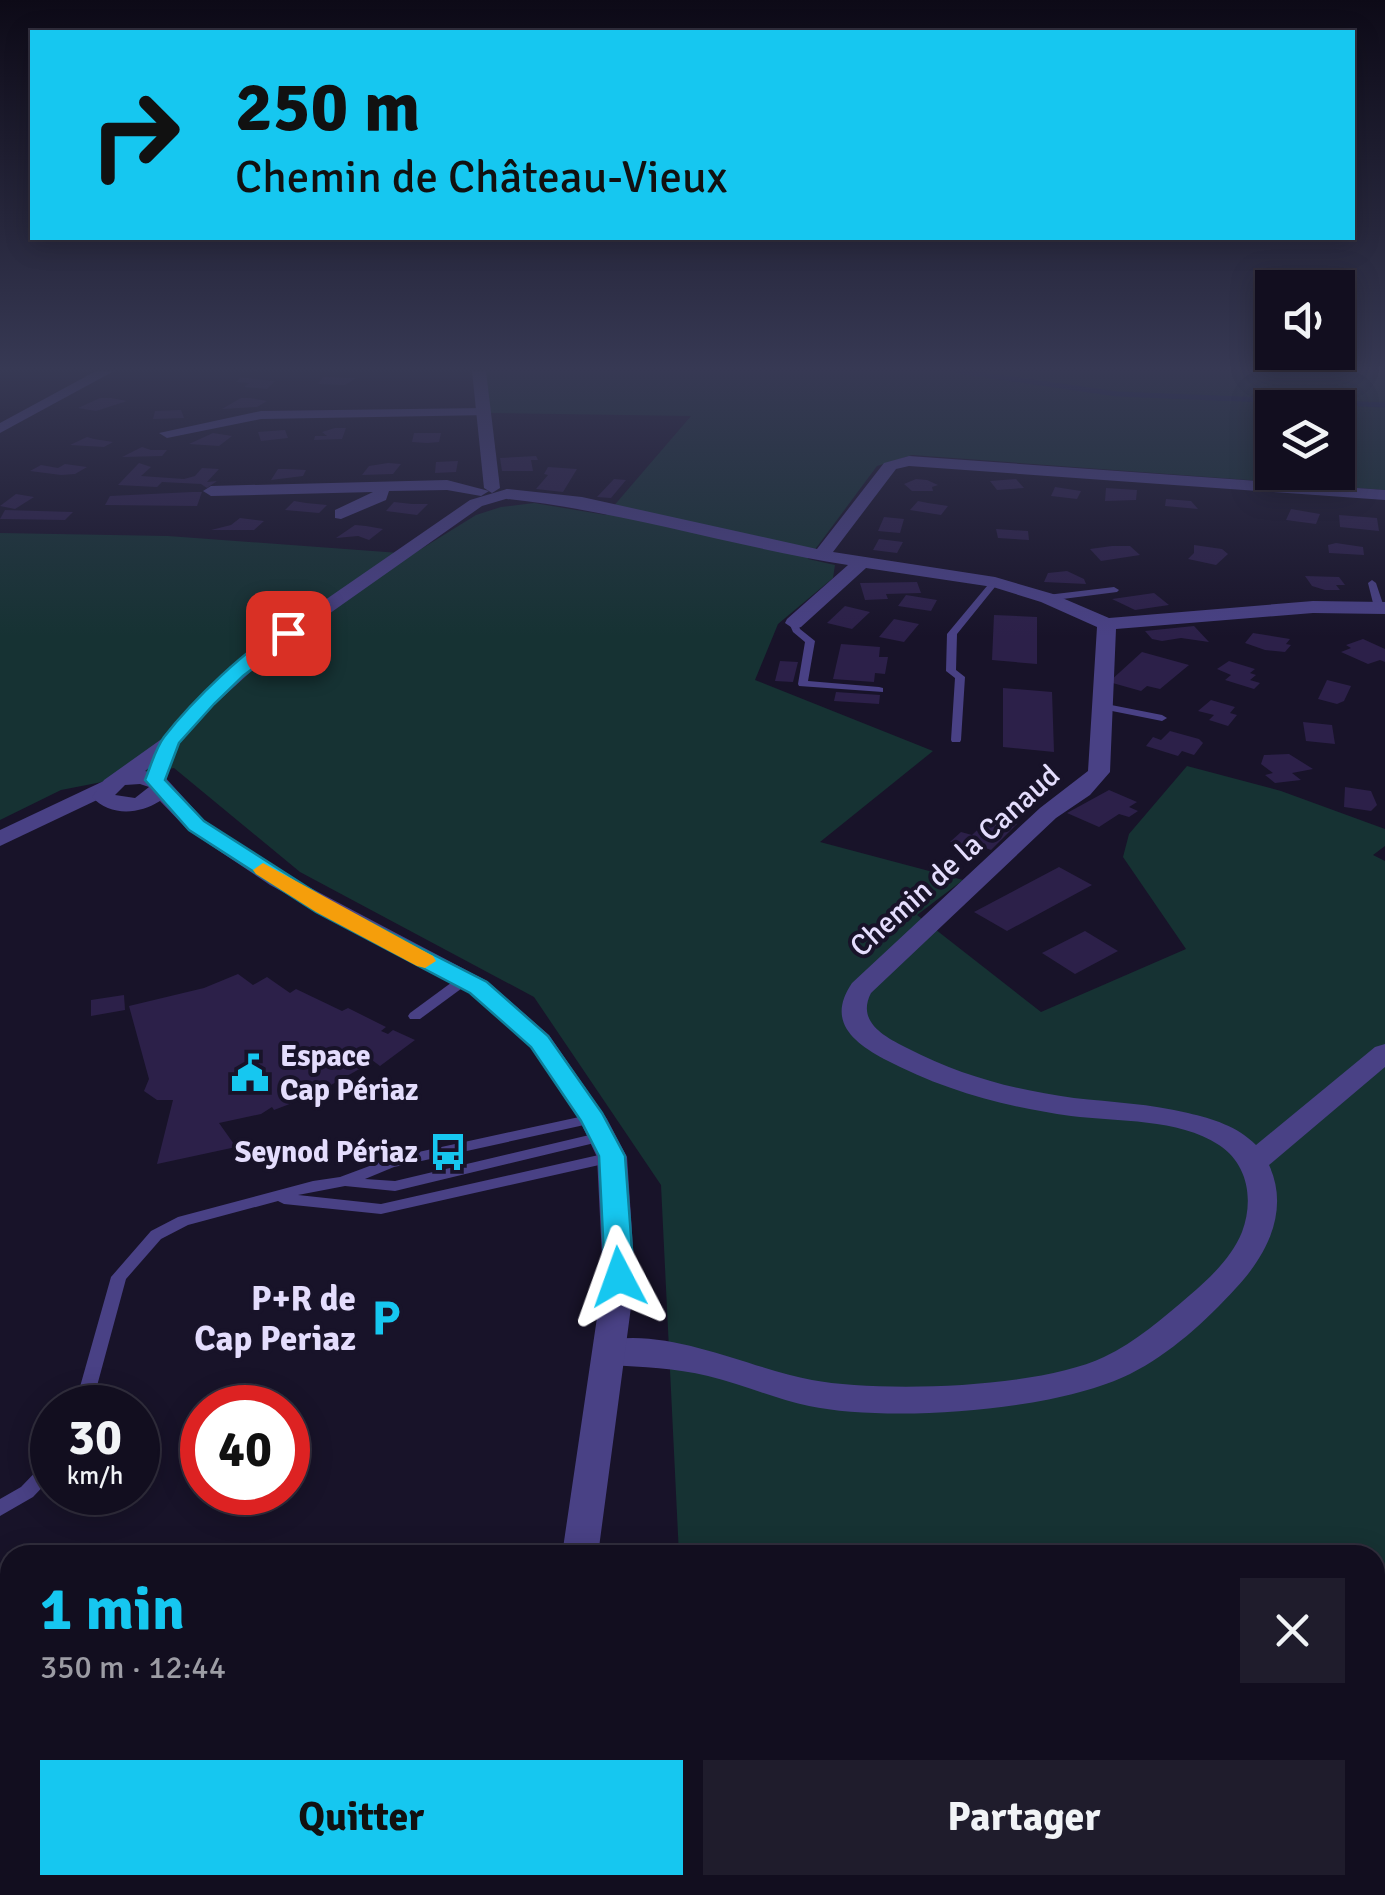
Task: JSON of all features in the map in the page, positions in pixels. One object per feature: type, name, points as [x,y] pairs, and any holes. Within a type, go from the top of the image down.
[{"type":"street","points":[[489,459],[491,490]]},
{"type":"street","points":[[822,556],[890,466],[909,461],[1385,495]]},
{"type":"street","points":[[211,491],[453,485],[582,502],[729,540],[995,582],[1047,598],[1107,624],[1313,607],[1382,608]]},
{"type":"street","points":[[341,514],[380,497],[382,487]]},
{"type":"street","points":[[118,794],[207,700],[258,655],[491,490]]},
{"type":"street","points":[[794,623],[862,562]]},
{"type":"street","name":"Chemin de la Canaud","points":[[1107,624],[1101,706],[1102,766],[1090,784],[1048,814],[962,898],[914,936],[854,998],[852,1018],[878,1044],[954,1083],[1028,1101],[1195,1124],[1227,1136],[1253,1162]]},
{"type":"street","points":[[0,839],[41,819],[118,794],[152,798],[170,742]]},
{"type":"street","points":[[158,783],[196,826]]},
{"type":"street","points":[[118,794],[196,826],[324,908],[464,980],[514,1015],[540,1042],[602,1138],[619,1277],[581,1545]]},
{"type":"street","points":[[610,1352],[679,1357],[813,1394],[889,1399],[1051,1386],[1100,1373],[1150,1348],[1228,1280],[1260,1222],[1263,1195],[1253,1162],[1385,1053]]},
{"type":"lane","points":[[956,740],[960,678],[951,671],[952,634],[995,582]]},
{"type":"lane","points":[[1372,582],[1382,608]]},
{"type":"lane","points":[[1047,598],[1114,590]]},
{"type":"lane","points":[[794,623],[796,630],[810,641],[803,684],[879,690]]},
{"type":"lane","points":[[1101,706],[1162,718]]},
{"type":"lane","points":[[415,1016],[464,980]]},
{"type":"lane","points":[[88,1385],[119,1277],[156,1235],[182,1221],[313,1186],[342,1182],[395,1186],[602,1138]]},
{"type":"lane","points":[[272,1199],[382,1208],[602,1138]]},
{"type":"lane","points":[[0,1508],[30,1490]]},
{"type":"green space","points":[[654,459],[898,459],[877,466],[808,559],[835,565],[833,578],[778,624],[755,680],[933,751],[820,842],[963,880],[917,915],[1041,1012],[1186,949],[1123,857],[1129,834],[1187,766],[1281,791],[1385,829],[1385,846],[1373,855],[1385,861],[1385,1545],[679,1545],[661,1185],[534,997],[300,872],[174,768],[61,790],[0,820],[0,533],[168,536],[413,554],[476,515],[501,507],[534,503],[606,515]]},
{"type":"green space","points":[[972,459],[1255,459],[1255,480]]},
{"type":"green space","points":[[1355,459],[1385,459],[1385,490],[1355,488]]},
{"type":"building","points":[[500,459],[538,460],[531,460],[533,471],[502,471]]},
{"type":"building","points":[[458,461],[456,472],[435,473],[436,462]]},
{"type":"building","points":[[139,463],[151,467],[141,476],[184,479],[195,476],[202,468],[219,469],[207,482],[217,481],[207,488],[201,484],[162,482],[157,487],[118,485]]},
{"type":"building","points":[[65,464],[87,467],[75,474],[61,475],[30,471],[41,465],[58,468]]},
{"type":"building","points":[[401,464],[393,474],[362,475],[369,466]]},
{"type":"building","points":[[548,467],[577,469],[563,492],[536,489],[548,475],[544,474]]},
{"type":"building","points":[[278,469],[306,470],[303,476],[271,480]]},
{"type":"building","points":[[614,479],[626,480],[611,498],[597,497]]},
{"type":"building","points":[[916,479],[938,485],[932,487],[933,491],[912,491],[904,484]]},
{"type":"building","points":[[1016,479],[1024,488],[997,490],[990,481]]},
{"type":"building","points":[[1055,487],[1081,491],[1077,499],[1051,496]]},
{"type":"building","points":[[1106,488],[1137,490],[1136,500],[1105,501]]},
{"type":"building","points":[[202,492],[197,506],[105,505],[110,496]]},
{"type":"building","points":[[16,494],[34,497],[15,509],[0,506]]},
{"type":"building","points":[[1166,499],[1191,501],[1198,509],[1165,506]]},
{"type":"building","points":[[294,501],[327,505],[319,513],[285,510]]},
{"type":"building","points":[[918,501],[948,506],[941,515],[910,510]]},
{"type":"building","points":[[394,502],[428,504],[417,515],[386,511]]},
{"type":"building","points":[[1291,509],[1320,514],[1316,524],[1286,520]]},
{"type":"building","points":[[5,510],[73,512],[65,520],[0,519]]},
{"type":"building","points":[[1339,515],[1377,518],[1379,531],[1340,527]]},
{"type":"building","points":[[884,517],[904,519],[900,533],[878,531]]},
{"type":"building","points":[[240,518],[264,521],[254,530],[211,530],[231,525]]},
{"type":"building","points":[[355,525],[383,529],[369,540],[358,536],[336,538]]},
{"type":"building","points":[[996,529],[1028,531],[1029,540],[998,538]]},
{"type":"building","points":[[879,539],[903,542],[897,553],[873,550]]},
{"type":"building","points":[[1194,545],[1222,549],[1228,554],[1216,565],[1188,559],[1194,553]]},
{"type":"building","points":[[1328,545],[1363,547],[1364,555],[1329,553]]},
{"type":"building","points":[[1130,546],[1140,555],[1101,561],[1090,549]]},
{"type":"building","points":[[1067,571],[1086,584],[1044,582],[1048,573]]},
{"type":"building","points":[[1305,576],[1339,577],[1345,585],[1336,585],[1340,590],[1325,590],[1312,586]]},
{"type":"building","points":[[917,582],[921,593],[886,594],[888,599],[865,600],[860,583]]},
{"type":"building","points":[[1154,593],[1169,605],[1135,610],[1112,599]]},
{"type":"building","points":[[906,595],[937,600],[931,611],[898,606]]},
{"type":"building","points":[[845,606],[870,612],[852,629],[827,623]]},
{"type":"building","points":[[994,615],[1037,617],[1037,664],[992,660]]},
{"type":"building","points":[[894,619],[919,624],[904,642],[879,637]]},
{"type":"building","points":[[1194,626],[1209,642],[1181,638],[1162,641],[1152,639],[1145,631]]},
{"type":"building","points":[[1253,633],[1290,639],[1286,644],[1291,645],[1285,652],[1245,643]]},
{"type":"building","points":[[1363,639],[1385,649],[1385,662],[1368,664],[1341,652],[1351,648],[1346,645]]},
{"type":"building","points":[[841,644],[880,647],[879,657],[888,657],[885,674],[875,673],[874,682],[833,679]]},
{"type":"building","points":[[1142,652],[1189,665],[1160,689],[1147,686],[1141,691],[1109,682]]},
{"type":"building","points":[[780,661],[798,662],[793,682],[775,681]]},
{"type":"building","points":[[1229,661],[1255,669],[1250,673],[1256,675],[1250,680],[1260,683],[1254,689],[1225,680],[1231,675],[1217,669]]},
{"type":"building","points":[[1327,680],[1351,686],[1344,701],[1337,704],[1318,699]]},
{"type":"building","points":[[1003,688],[1052,692],[1054,752],[1003,747]]},
{"type":"building","points":[[836,692],[880,695],[879,704],[834,701]]},
{"type":"building","points":[[1211,700],[1235,707],[1230,713],[1237,715],[1228,726],[1209,720],[1214,715],[1198,711]]},
{"type":"building","points":[[1303,722],[1332,725],[1335,744],[1306,741]]},
{"type":"building","points":[[1170,731],[1203,743],[1194,755],[1182,751],[1178,756],[1146,746],[1153,737],[1161,740]]},
{"type":"building","points":[[1289,754],[1313,769],[1292,773],[1301,780],[1275,783],[1265,775],[1273,773],[1261,764],[1264,755]]},
{"type":"building","points":[[1345,787],[1371,791],[1377,805],[1371,811],[1344,807]]},
{"type":"building","points":[[1109,790],[1137,802],[1129,807],[1138,811],[1129,817],[1119,814],[1099,827],[1067,813]]},
{"type":"building","points":[[992,816],[1017,824],[991,850],[983,847],[979,851],[950,842],[961,832],[972,835]]},
{"type":"building","points":[[1059,867],[1092,885],[1007,931],[974,912]]},
{"type":"building","points":[[1085,931],[1118,951],[1075,974],[1042,953]]},
{"type":"building","name":"Espace Cap Périaz","points":[[238,974],[253,985],[267,977],[290,993],[296,989],[342,1011],[348,1008],[386,1027],[381,1031],[388,1034],[393,1030],[415,1040],[380,1066],[368,1057],[363,1060],[368,1064],[313,1095],[261,1114],[219,1123],[236,1147],[157,1164],[173,1100],[157,1100],[144,1091],[149,1079],[129,1006],[204,988]]},
{"type":"building","points":[[124,995],[125,1010],[91,1016],[91,1000]]},
{"type":"slow traffic","points":[[263,870],[324,908],[425,961]]},
{"type":"place","name":"Espace Cap Périaz","points":[[250,1073]]},
{"type":"place","name":"Seynod Périaz","points":[[448,1152]]},
{"type":"place","name":"P+R de Cap Periaz","points":[[386,1318]]},
{"type":"route","points":[[288,633],[207,700],[170,742],[155,780],[196,826],[324,908],[478,988],[514,1015],[540,1042],[593,1119],[612,1156],[619,1277]]}]
